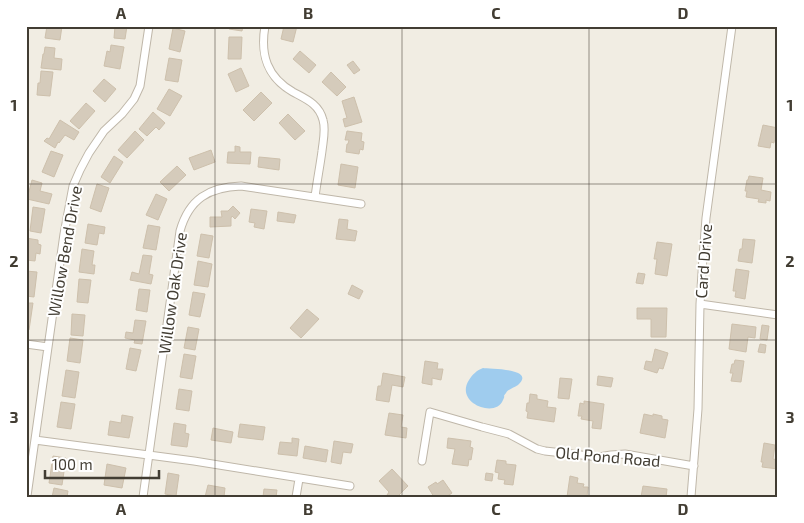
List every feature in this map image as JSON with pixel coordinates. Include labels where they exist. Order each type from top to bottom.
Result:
[{"type":"street","name":"Willow Bend Drive","points":[[27,496],[64,234],[73,186],[89,153],[104,131],[122,114],[140,86],[149,26]]},
{"type":"street","points":[[264,26],[264,50],[267,65],[274,78],[284,87],[308,99],[316,107],[323,121],[324,132],[315,197]]},
{"type":"street","name":"Card Drive","points":[[691,497],[698,409],[700,304],[706,218],[732,26]]},
{"type":"street","name":"Willow Oak Drive","points":[[143,497],[180,231],[188,210],[205,194],[230,186],[361,204]]},
{"type":"street","points":[[700,304],[778,314]]},
{"type":"street","points":[[26,344],[48,346]]},
{"type":"street","name":"Old Pond Road","points":[[422,461],[430,412],[509,434],[537,449],[545,451],[599,457],[625,454],[694,466]]},
{"type":"street","points":[[35,440],[149,455],[350,486]]},
{"type":"street","points":[[296,497],[299,479]]},
{"type":"water","points":[[483,368],[510,370],[521,375],[522,379],[518,385],[508,390],[499,406],[493,408],[478,406],[467,396],[466,388],[469,380]]},
{"type":"building","points":[[47,26],[62,26],[60,40],[45,38]]},
{"type":"building","points":[[115,26],[127,26],[125,39],[114,38]]},
{"type":"building","points":[[230,26],[243,26],[242,31],[229,29]]},
{"type":"building","points":[[284,26],[297,26],[293,42],[281,39]]},
{"type":"building","points":[[173,28],[185,31],[180,52],[169,49]]},
{"type":"building","points":[[229,37],[242,37],[241,59],[228,59]]},
{"type":"building","points":[[111,45],[124,47],[120,69],[104,66],[107,51],[110,52]]},
{"type":"building","points":[[45,47],[55,48],[54,58],[62,59],[61,70],[41,68]]},
{"type":"building","points":[[300,51],[316,65],[309,73],[293,59]]},
{"type":"building","points":[[169,58],[182,60],[178,82],[165,80]]},
{"type":"building","points":[[353,61],[360,70],[354,74],[347,65]]},
{"type":"building","points":[[241,68],[249,86],[236,92],[228,74]]},
{"type":"building","points":[[41,71],[53,72],[50,96],[37,95]]},
{"type":"building","points":[[331,72],[346,87],[337,96],[322,82]]},
{"type":"building","points":[[104,79],[116,89],[105,102],[93,91]]},
{"type":"building","points":[[169,89],[182,96],[170,116],[157,109]]},
{"type":"building","points":[[261,92],[272,103],[254,121],[243,110]]},
{"type":"building","points":[[354,97],[362,122],[345,127],[343,119],[347,118],[342,101]]},
{"type":"building","points":[[86,103],[95,111],[79,129],[70,121]]},
{"type":"building","points":[[153,112],[165,123],[159,130],[156,127],[147,136],[139,129]]},
{"type":"building","points":[[288,114],[305,131],[295,140],[279,123]]},
{"type":"building","points":[[60,120],[79,132],[74,140],[65,135],[55,148],[44,141],[47,138],[49,139]]},
{"type":"building","points":[[763,125],[778,128],[778,141],[771,142],[770,148],[758,146]]},
{"type":"building","points":[[135,131],[144,140],[127,158],[118,150]]},
{"type":"building","points":[[347,131],[362,133],[363,150],[360,149],[359,154],[346,152],[349,140],[345,140]]},
{"type":"building","points":[[235,146],[240,147],[240,152],[251,152],[250,164],[227,163],[228,152],[235,152]]},
{"type":"building","points":[[211,150],[215,162],[194,170],[189,158]]},
{"type":"building","points":[[51,151],[63,155],[54,177],[42,172]]},
{"type":"building","points":[[114,156],[123,162],[110,183],[101,177]]},
{"type":"building","points":[[259,157],[280,159],[279,170],[258,167]]},
{"type":"building","points":[[341,164],[358,167],[355,188],[338,185]]},
{"type":"building","points":[[177,166],[186,175],[169,191],[160,182]]},
{"type":"building","points":[[749,176],[763,178],[761,190],[771,192],[770,201],[766,200],[766,203],[758,202],[759,199],[746,197],[747,191],[745,191]]},
{"type":"building","points":[[32,180],[42,183],[40,191],[52,194],[49,204],[27,199]]},
{"type":"building","points":[[97,184],[109,188],[101,212],[90,208]]},
{"type":"building","points":[[156,194],[167,199],[158,220],[146,215]]},
{"type":"building","points":[[233,206],[240,213],[235,219],[232,216],[231,226],[210,227],[210,217],[222,217],[221,211],[228,211]]},
{"type":"building","points":[[33,207],[45,209],[41,233],[30,231]]},
{"type":"building","points":[[251,209],[267,211],[264,229],[254,227],[255,223],[249,222]]},
{"type":"building","points":[[278,212],[296,215],[294,223],[277,221]]},
{"type":"building","points":[[339,219],[348,220],[347,229],[357,231],[355,241],[336,239]]},
{"type":"building","points":[[88,224],[105,227],[104,234],[99,233],[97,245],[85,243]]},
{"type":"building","points":[[148,225],[160,227],[156,250],[143,248]]},
{"type":"building","points":[[201,234],[213,236],[209,258],[197,256]]},
{"type":"building","points":[[26,238],[38,240],[38,244],[41,245],[40,254],[36,253],[35,261],[26,260]]},
{"type":"building","points":[[743,239],[755,240],[752,263],[738,261]]},
{"type":"building","points":[[657,242],[672,244],[667,276],[655,274],[657,259],[654,259]]},
{"type":"building","points":[[82,249],[94,251],[92,265],[95,265],[94,274],[79,272]]},
{"type":"building","points":[[143,255],[152,256],[149,274],[153,275],[151,284],[130,280],[132,272],[139,274]]},
{"type":"building","points":[[198,261],[212,264],[208,287],[194,285]]},
{"type":"building","points":[[736,269],[749,271],[745,299],[735,297],[736,291],[733,291]]},
{"type":"building","points":[[26,271],[37,272],[34,297],[26,296]]},
{"type":"building","points":[[638,273],[645,274],[643,284],[636,283]]},
{"type":"building","points":[[79,279],[91,280],[88,303],[77,302]]},
{"type":"building","points":[[352,285],[363,291],[359,299],[348,294]]},
{"type":"building","points":[[139,289],[150,290],[147,312],[136,310]]},
{"type":"building","points":[[193,292],[205,294],[200,317],[189,315]]},
{"type":"building","points":[[26,303],[33,303],[29,330],[26,330]]},
{"type":"building","points":[[637,308],[667,308],[666,337],[651,337],[651,319],[637,319]]},
{"type":"building","points":[[307,309],[319,319],[301,338],[290,328]]},
{"type":"building","points":[[72,314],[85,315],[83,336],[71,335]]},
{"type":"building","points":[[135,320],[146,321],[142,344],[134,343],[135,340],[125,338],[126,332],[133,333]]},
{"type":"building","points":[[732,324],[756,327],[755,338],[748,337],[746,352],[729,349]]},
{"type":"building","points":[[762,325],[769,326],[767,340],[760,339]]},
{"type":"building","points":[[188,327],[199,329],[195,350],[184,348]]},
{"type":"building","points":[[70,338],[83,340],[80,363],[67,361]]},
{"type":"building","points":[[760,344],[766,345],[765,353],[758,352]]},
{"type":"building","points":[[130,348],[141,350],[136,371],[126,369]]},
{"type":"building","points":[[655,349],[668,353],[663,369],[659,368],[657,373],[644,369],[646,361],[652,362]]},
{"type":"building","points":[[184,354],[196,356],[192,379],[180,377]]},
{"type":"building","points":[[735,360],[744,361],[741,382],[731,381],[733,373],[730,373]]},
{"type":"building","points":[[425,361],[438,363],[437,369],[443,369],[441,380],[432,378],[432,385],[422,383]]},
{"type":"building","points":[[66,370],[79,372],[75,398],[62,396]]},
{"type":"building","points":[[383,373],[405,377],[403,387],[392,385],[389,402],[376,400],[378,386],[381,386]]},
{"type":"building","points":[[598,376],[613,378],[611,387],[597,385]]},
{"type":"building","points":[[560,378],[572,379],[569,399],[558,398]]},
{"type":"building","points":[[179,389],[192,391],[189,411],[176,409]]},
{"type":"building","points":[[530,394],[537,395],[537,399],[548,401],[547,407],[556,408],[554,422],[527,418],[527,403],[529,403]]},
{"type":"building","points":[[584,401],[604,404],[601,429],[592,428],[593,421],[581,419],[582,416],[578,416],[580,403],[584,404]]},
{"type":"building","points":[[61,402],[75,404],[71,429],[57,427]]},
{"type":"building","points":[[389,413],[403,415],[401,427],[407,428],[406,438],[385,435]]},
{"type":"building","points":[[644,414],[662,416],[662,419],[668,420],[665,438],[640,433]]},
{"type":"building","points":[[122,415],[133,417],[129,438],[108,435],[110,421],[121,423]]},
{"type":"building","points":[[174,423],[186,425],[185,433],[189,434],[187,447],[171,445]]},
{"type":"building","points":[[240,424],[265,427],[263,440],[238,437]]},
{"type":"building","points":[[213,428],[233,432],[231,443],[211,440]]},
{"type":"building","points":[[292,438],[299,439],[297,456],[278,454],[280,442],[292,443]]},
{"type":"building","points":[[448,438],[471,441],[470,447],[473,448],[468,466],[452,464],[455,449],[447,448]]},
{"type":"building","points":[[334,441],[353,444],[351,453],[343,452],[341,464],[331,462]]},
{"type":"building","points":[[764,443],[775,445],[773,459],[778,460],[778,469],[762,467]]},
{"type":"building","points":[[305,446],[328,450],[326,462],[303,458]]},
{"type":"building","points":[[53,456],[66,458],[62,485],[49,483]]},
{"type":"building","points":[[497,460],[506,461],[506,464],[516,465],[513,485],[504,484],[505,480],[498,479],[499,473],[495,472]]},
{"type":"building","points":[[107,464],[126,468],[122,488],[104,485]]},
{"type":"building","points":[[392,469],[408,486],[397,497],[388,497],[389,492],[379,481]]},
{"type":"building","points":[[168,473],[179,475],[176,496],[165,494]]},
{"type":"building","points":[[486,473],[493,474],[492,481],[485,480]]},
{"type":"building","points":[[570,476],[578,478],[577,483],[584,484],[583,487],[588,487],[587,497],[567,497]]},
{"type":"building","points":[[443,480],[452,493],[446,497],[434,497],[428,487]]},
{"type":"building","points":[[208,485],[225,488],[224,497],[205,497]]},
{"type":"building","points":[[643,486],[667,489],[666,497],[641,497]]},
{"type":"building","points":[[54,488],[68,491],[67,497],[52,497]]},
{"type":"building","points":[[264,489],[277,490],[276,497],[263,497]]}]
